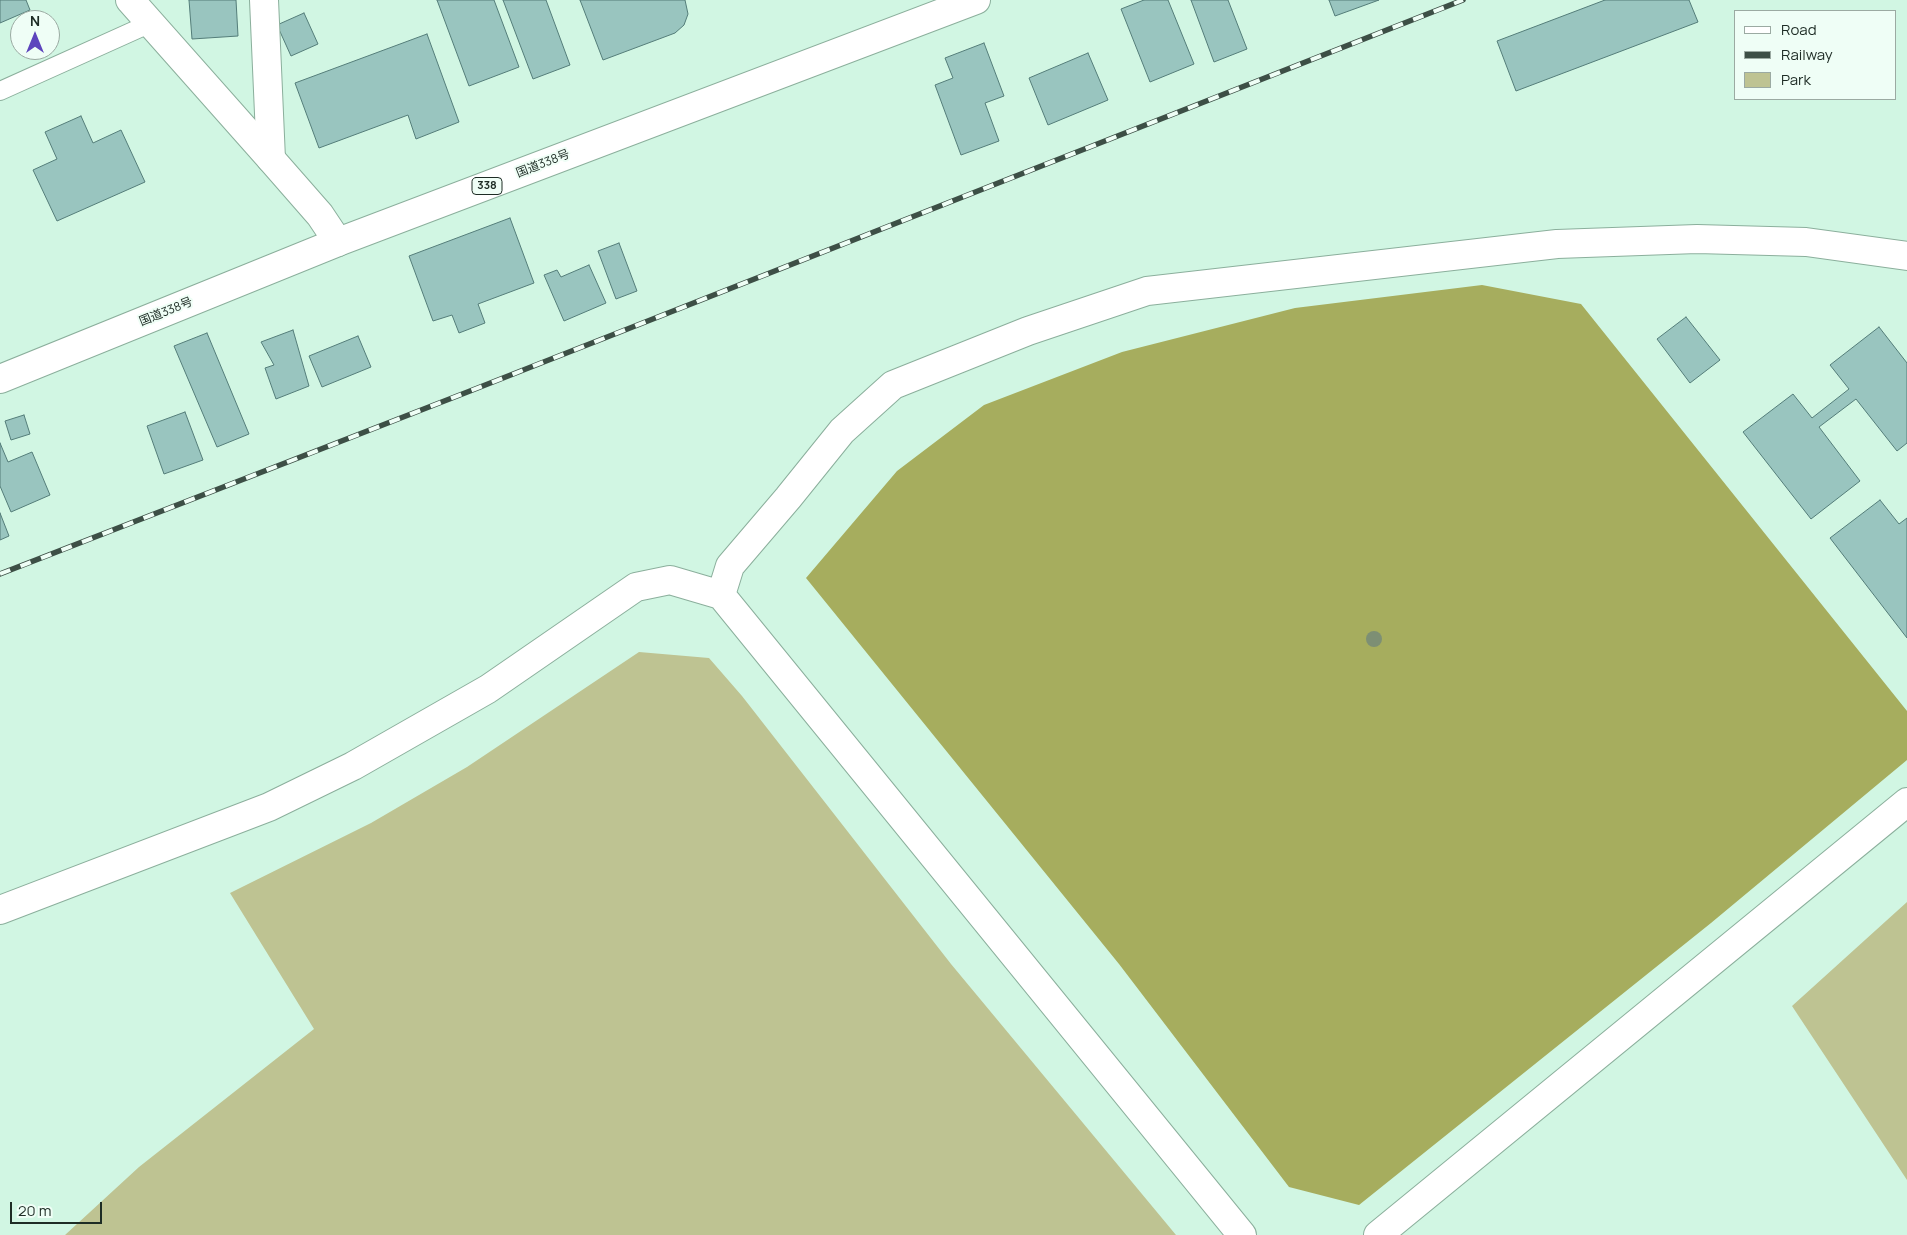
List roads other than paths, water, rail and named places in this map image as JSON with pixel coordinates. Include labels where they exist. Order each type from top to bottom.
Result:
[{"type":"main road","points":[[130,0],[320,215],[338,242]]},
{"type":"main road","points":[[264,0],[271,159]]},
{"type":"main road","name":"国道338号","points":[[0,379],[338,242],[976,0]]},
{"type":"main road","points":[[721,595],[730,566],[842,431],[893,385],[1028,331],[1147,291],[1557,244],[1697,239],[1806,242],[1907,256]]},
{"type":"main road","points":[[0,910],[269,807],[353,766],[488,689],[636,586],[670,580],[721,595],[1242,1235]]},
{"type":"main road","points":[[1378,1235],[1907,802]]},
{"type":"lane","points":[[0,90],[151,23]]},
{"type":"railway","points":[[0,574],[1463,0]]}]
